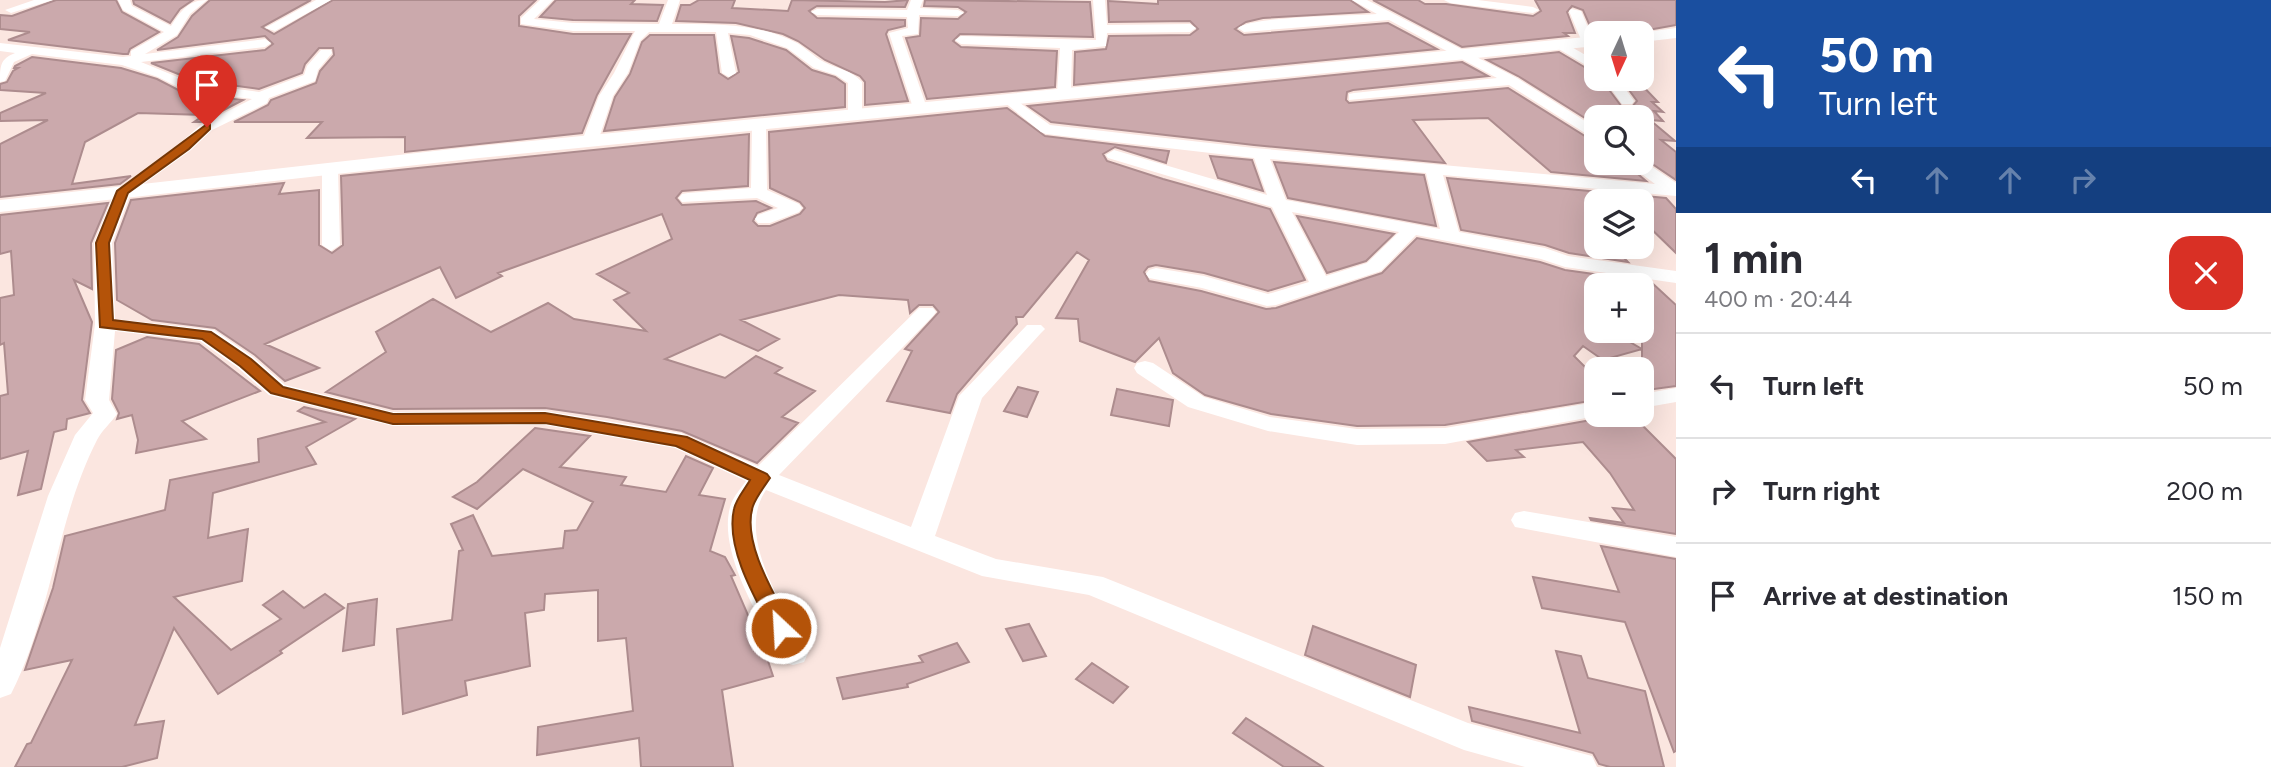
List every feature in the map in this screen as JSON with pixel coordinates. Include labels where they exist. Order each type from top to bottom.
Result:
[{"type":"street","points":[[11,10],[47,0]]},
{"type":"street","points":[[124,0],[127,8],[173,32]]},
{"type":"street","points":[[124,61],[173,32],[186,12],[201,0]]},
{"type":"street","points":[[271,28],[325,0]]},
{"type":"street","points":[[547,0],[525,22],[573,27],[721,28],[752,32],[790,45],[818,65],[841,72],[855,82],[855,115]]},
{"type":"street","points":[[590,141],[606,96],[621,73],[634,41],[641,31],[661,26],[674,0]]},
{"type":"street","points":[[1063,93],[1066,47],[1102,43],[1099,0]]},
{"type":"street","points":[[1358,0],[1512,81],[1584,126]]},
{"type":"street","points":[[1450,0],[1466,7],[1533,10]]},
{"type":"street","points":[[817,12],[914,8],[958,13]]},
{"type":"street","points":[[914,8],[914,31],[895,33],[920,108]]},
{"type":"street","points":[[1575,10],[1584,27]]},
{"type":"street","points":[[1244,28],[1392,17]]},
{"type":"street","points":[[721,28],[729,73]]},
{"type":"street","points":[[1100,29],[1190,29]]},
{"type":"street","points":[[1654,36],[1676,33]]},
{"type":"street","points":[[961,40],[1085,45]]},
{"type":"street","points":[[0,47],[124,61],[265,43]]},
{"type":"street","points":[[0,206],[590,141],[1584,43]]},
{"type":"street","points":[[1561,45],[1584,59]]},
{"type":"street","points":[[0,78],[9,60],[29,51]]},
{"type":"street","points":[[124,61],[189,87],[261,96],[293,82],[310,78],[312,69],[326,53]]},
{"type":"street","points":[[1354,97],[1512,81]]},
{"type":"street","points":[[1619,91],[1627,102]]},
{"type":"street","points":[[0,685],[19,639],[61,496],[87,435],[105,414],[97,400],[105,324],[103,243],[123,191],[185,147],[207,127],[262,100],[261,96]]},
{"type":"street","points":[[1009,99],[1046,129],[1260,153],[1675,190]]},
{"type":"street","points":[[759,125],[759,193]]},
{"type":"street","points":[[1260,153],[1279,204],[1321,286]]},
{"type":"street","points":[[1114,155],[1279,204],[1545,254],[1565,261],[1676,277]]},
{"type":"street","points":[[1433,169],[1451,238]]},
{"type":"street","points":[[330,170],[331,245]]},
{"type":"street","points":[[1653,175],[1675,190]]},
{"type":"street","points":[[688,198],[759,193],[793,208],[764,219]]},
{"type":"street","points":[[1156,274],[1204,282],[1266,300],[1321,286],[1374,267],[1412,229]]},
{"type":"street","points":[[793,653],[746,554],[742,529],[743,507],[761,478],[926,312]]},
{"type":"street","points":[[105,324],[206,335],[245,362],[277,390],[393,419],[545,418],[681,441],[761,478],[992,569],[1093,585],[1464,736],[1580,767]]},
{"type":"street","points":[[920,540],[971,396],[1034,329]]},
{"type":"street","points":[[1145,368],[1196,402],[1268,424],[1357,437],[1445,436],[1584,411]]},
{"type":"street","points":[[1654,399],[1676,395]]},
{"type":"street","points":[[1524,520],[1676,547]]},
{"type":"building","points":[[56,0],[116,0],[122,12],[159,32],[130,49],[128,54],[123,54],[8,40],[30,32],[0,29],[0,15],[12,16]]},
{"type":"building","points":[[133,0],[193,0],[180,9],[170,23],[134,4]]},
{"type":"building","points":[[210,0],[311,0],[262,27],[274,34],[333,0],[536,0],[519,16],[519,26],[573,34],[631,34],[597,95],[582,133],[405,152],[405,137],[307,138],[322,122],[234,122],[268,105],[271,100],[316,83],[320,71],[334,55],[333,48],[319,48],[305,64],[302,73],[259,89],[193,80],[151,63],[265,50],[273,44],[265,36],[157,50],[178,37],[192,16]]},
{"type":"building","points":[[556,0],[635,0],[631,4],[663,5],[657,21],[540,17]]},
{"type":"building","points":[[699,0],[735,0],[732,8],[788,11],[792,0],[908,0],[905,7],[817,6],[809,11],[817,18],[905,20],[905,26],[888,30],[886,34],[908,101],[865,105],[865,82],[860,76],[825,60],[783,34],[736,23],[676,21],[681,5],[690,5]]},
{"type":"building","points":[[925,0],[1090,2],[1093,37],[960,34],[953,41],[961,47],[1057,51],[1055,87],[927,99],[906,38],[920,36],[921,18],[958,19],[966,12],[958,7],[924,6]]},
{"type":"building","points":[[1158,0],[1350,0],[1368,12],[1263,18],[1246,22],[1235,29],[1244,35],[1388,23],[1437,49],[1074,85],[1075,52],[1106,49],[1109,36],[1190,35],[1198,29],[1190,21],[1109,22],[1108,1],[1158,4]]},
{"type":"building","points":[[1373,0],[1418,0],[1425,4],[1446,4],[1533,16],[1541,11],[1535,0],[1676,0],[1676,25],[1654,29],[1654,21],[1588,21],[1583,10],[1572,6],[1567,12],[1575,33],[1564,33],[1568,36],[1462,47]]},
{"type":"building","points":[[650,35],[714,35],[719,73],[728,79],[739,72],[731,36],[749,38],[786,50],[812,70],[835,77],[845,84],[845,107],[604,131],[615,97],[630,74],[642,42]]},
{"type":"building","points":[[1559,52],[1584,67],[1584,91],[1610,91],[1620,105],[1584,105],[1584,117],[1487,60]]},
{"type":"building","points":[[32,57],[121,68],[157,79],[184,93],[243,100],[201,122],[194,122],[204,115],[138,113],[85,142],[72,184],[131,176],[120,184],[0,197],[0,144],[48,120],[0,121],[0,113],[46,93],[0,90],[0,84],[7,82],[18,68],[14,68],[15,66]]},
{"type":"building","points":[[1462,62],[1488,76],[1353,90],[1347,92],[1346,100],[1349,103],[1508,88],[1584,136],[1584,175],[1639,175],[1646,181],[1551,172],[1488,118],[1413,120],[1445,163],[1051,122],[1028,106]]},
{"type":"building","points":[[1630,91],[1647,91],[1658,102],[1652,102],[1663,112],[1654,111],[1654,105],[1634,105],[1637,101]]},
{"type":"building","points":[[1007,108],[1045,136],[1169,151],[1166,163],[1115,147],[1103,154],[1107,161],[1270,209],[1305,280],[1268,291],[1204,273],[1156,265],[1148,267],[1144,272],[1149,281],[1201,291],[1266,309],[1276,308],[1382,273],[1417,238],[1586,273],[1584,273],[1584,343],[1632,343],[1642,349],[1614,357],[1599,357],[1583,346],[1574,356],[1584,366],[1584,402],[1445,425],[1357,426],[1271,414],[1205,395],[1173,373],[1159,338],[1135,362],[1080,341],[1078,319],[1056,318],[1089,260],[1077,252],[1023,317],[1016,317],[1017,324],[957,394],[950,413],[887,401],[912,351],[905,349],[939,312],[933,305],[919,305],[910,313],[908,300],[839,295],[741,320],[779,339],[758,351],[720,334],[665,359],[725,378],[756,356],[782,368],[775,373],[815,391],[782,417],[798,423],[757,463],[682,431],[607,417],[545,408],[393,409],[326,392],[386,352],[376,332],[433,299],[491,332],[548,303],[574,319],[646,331],[614,300],[629,293],[597,274],[672,239],[662,214],[498,273],[502,276],[456,298],[440,267],[265,344],[319,368],[285,381],[255,355],[215,328],[152,320],[117,300],[115,243],[131,200],[284,183],[279,194],[319,190],[319,245],[332,253],[343,245],[341,176],[749,134],[748,186],[682,191],[676,198],[682,205],[756,201],[771,208],[757,213],[753,221],[758,226],[770,226],[800,214],[805,208],[800,202],[770,188],[769,132]]},
{"type":"building","points":[[1654,111],[1663,121],[1654,120]]},
{"type":"building","points":[[1654,123],[1675,141],[1661,140],[1676,152],[1676,180],[1654,165]]},
{"type":"building","points":[[1210,156],[1252,160],[1263,191],[1218,178]]},
{"type":"building","points":[[1274,162],[1424,175],[1436,226],[1288,198]]},
{"type":"building","points":[[1447,178],[1584,191],[1584,255],[1545,245],[1461,230]]},
{"type":"building","points":[[1654,197],[1666,198],[1676,209],[1676,253],[1654,232]]},
{"type":"building","points":[[108,203],[91,243],[92,289],[74,280],[92,322],[82,400],[90,413],[67,419],[66,429],[54,432],[41,489],[18,495],[28,451],[0,459],[0,396],[8,394],[4,343],[0,345],[0,298],[14,295],[11,251],[0,254],[0,215]]},
{"type":"building","points":[[1297,216],[1394,234],[1366,261],[1327,273]]},
{"type":"building","points":[[1654,285],[1676,305],[1676,386],[1654,389],[1654,357],[1642,357],[1642,343],[1654,343]]},
{"type":"building","points":[[147,337],[199,344],[260,391],[182,421],[206,439],[136,453],[138,440],[132,415],[117,419],[119,413],[112,399],[116,350]]},
{"type":"building","points":[[1018,387],[1038,392],[1027,417],[1004,411]]},
{"type":"building","points":[[1117,389],[1173,400],[1169,426],[1111,415]]},
{"type":"building","points":[[304,407],[355,419],[306,447],[316,464],[213,493],[208,538],[248,529],[242,581],[174,597],[231,650],[281,619],[263,605],[283,591],[304,608],[325,594],[344,608],[280,651],[282,653],[218,694],[174,628],[135,725],[164,721],[157,758],[122,767],[15,767],[27,744],[31,743],[72,660],[25,670],[53,588],[65,536],[165,510],[170,480],[259,462],[258,439],[325,422],[298,411]]},
{"type":"building","points":[[1584,421],[1584,427],[1644,427],[1676,459],[1676,534],[1591,520],[1590,518],[1624,523],[1613,508],[1634,510],[1610,473],[1583,442],[1516,450],[1524,457],[1487,461],[1468,442]]},
{"type":"building","points":[[535,428],[590,436],[560,467],[626,477],[621,485],[666,492],[686,456],[713,468],[699,495],[725,499],[710,551],[725,557],[735,575],[731,576],[762,643],[773,676],[722,690],[733,767],[641,767],[639,738],[537,755],[538,727],[633,711],[626,638],[598,641],[598,590],[545,594],[544,610],[525,613],[530,666],[465,681],[467,695],[403,714],[397,629],[452,620],[459,551],[463,550],[451,524],[473,515],[492,556],[563,548],[565,531],[577,530],[593,502],[523,469],[477,509],[453,497],[477,482]]},
{"type":"building","points":[[1601,546],[1676,559],[1674,752],[1625,622],[1542,608],[1533,577],[1619,592]]},
{"type":"building","points":[[377,599],[374,645],[343,651],[348,604]]},
{"type":"building","points":[[1029,624],[1046,656],[1023,661],[1006,629]]},
{"type":"building","points":[[1313,626],[1416,665],[1410,697],[1305,655]]},
{"type":"building","points":[[957,643],[969,662],[907,684],[908,687],[843,699],[837,678],[923,662],[919,656]]},
{"type":"building","points":[[1556,651],[1581,656],[1588,678],[1645,691],[1664,767],[1610,767],[1599,764],[1593,753],[1472,721],[1469,707],[1580,733]]},
{"type":"building","points":[[1092,663],[1128,687],[1113,703],[1076,679]]},
{"type":"building","points":[[1246,718],[1323,767],[1284,767],[1233,733]]},
{"type":"route","points":[[207,127],[185,147],[123,191],[103,243],[105,324],[206,335],[245,362],[277,390],[393,419],[545,418],[681,441],[761,478],[743,507],[742,529],[746,554],[781,628]]}]
